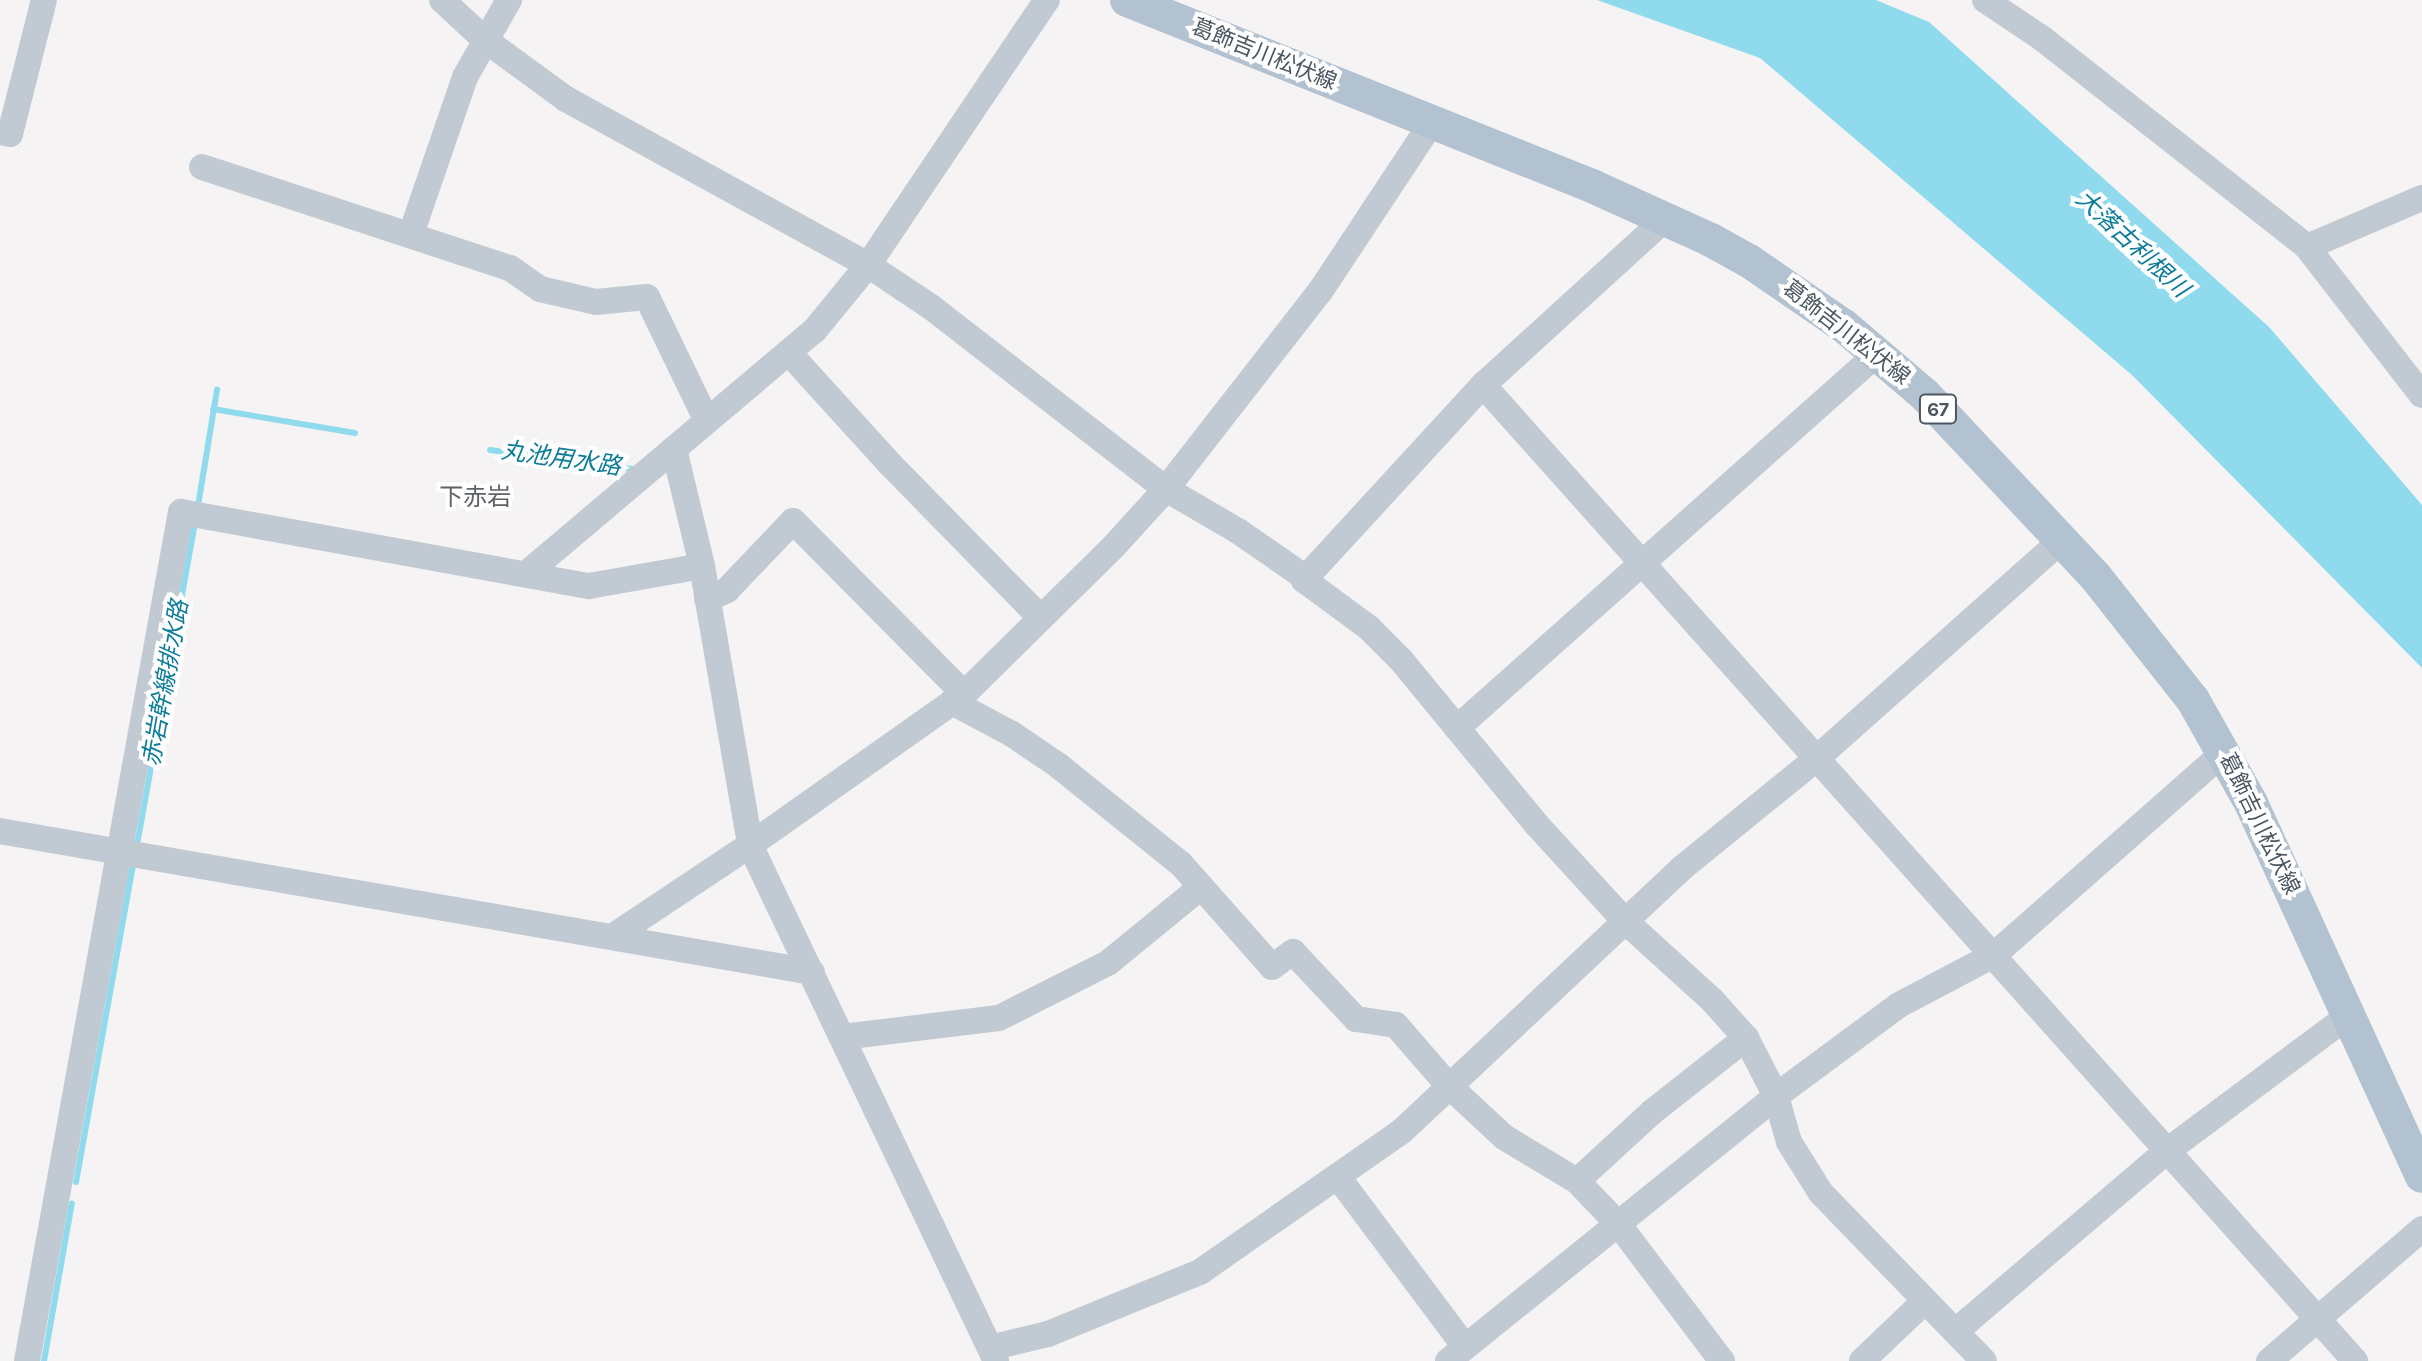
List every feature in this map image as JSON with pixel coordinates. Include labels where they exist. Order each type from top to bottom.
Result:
[{"type":"main road","name":"葛飾吉川松伏線","points":[[1127,0],[1665,219],[1749,261],[1878,353],[1925,395],[2062,540],[2164,661],[2224,752],[2251,803],[2422,1176]]},
{"type":"street","points":[[0,132],[10,134],[44,0]]},
{"type":"street","points":[[442,0],[484,39],[578,107],[868,265],[931,307],[1166,489],[1238,531],[1306,578],[1369,628],[1401,660],[1537,825],[1625,921],[1712,1000],[1746,1038],[1776,1096],[1789,1142],[1821,1193],[1984,1361]]},
{"type":"street","points":[[411,234],[465,77],[509,0]]},
{"type":"street","points":[[526,574],[814,331],[868,265],[1047,0]]},
{"type":"street","points":[[1985,0],[2043,39],[2307,247],[2422,395]]},
{"type":"street","points":[[612,937],[750,845],[958,698],[1115,545],[1166,489],[1321,290],[1432,122]]},
{"type":"street","points":[[202,167],[510,268],[540,289],[596,302],[647,297],[706,419]]},
{"type":"street","points":[[2307,247],[2422,198]]},
{"type":"street","points":[[1306,578],[1483,385],[1665,219]]},
{"type":"street","points":[[789,353],[890,464],[1040,617]]},
{"type":"street","points":[[1457,728],[1878,353]]},
{"type":"street","points":[[1483,385],[2355,1361]]},
{"type":"street","points":[[674,449],[702,566],[750,845],[993,1355],[1200,1272],[1402,1131],[1682,868],[1816,759],[2062,540]]},
{"type":"street","points":[[27,1361],[181,512],[589,586],[702,566]]},
{"type":"street","points":[[707,599],[727,590],[793,521],[958,698],[1059,766],[1181,864],[1272,967],[1293,952],[1356,1019],[1396,1025],[1448,1085],[1504,1137],[1577,1181],[1619,1225],[1722,1361]]},
{"type":"street","points":[[1338,1177],[1457,1354],[1776,1096],[1899,1005],[1994,955],[2224,752]]},
{"type":"street","points":[[0,831],[812,972]]},
{"type":"street","points":[[842,1037],[999,1018],[1108,963],[1201,887]]},
{"type":"street","points":[[1956,1331],[2167,1151],[2347,1017]]},
{"type":"street","points":[[1577,1181],[1652,1112],[1746,1038]]},
{"type":"street","points":[[2269,1361],[2422,1229]]},
{"type":"street","points":[[1862,1361],[1925,1301]]},
{"type":"water","name":"大落古利根川","points":[[1597,0],[1876,0],[1929,22],[2269,327],[2422,505],[2422,668],[2132,375],[1760,58]]},
{"type":"waterway","name":"赤岩幹線排水路","points":[[198,506],[217,390]]},
{"type":"waterway","name":"丸池用水路","points":[[213,409],[355,433]]},
{"type":"waterway","name":"丸池用水路","points":[[490,450],[633,469]]},
{"type":"waterway","name":"赤岩幹線排水路","points":[[137,845],[195,522]]},
{"type":"waterway","name":"赤岩幹線排水路","points":[[76,1182],[133,866]]},
{"type":"waterway","name":"赤岩幹線排水路","points":[[44,1361],[72,1203]]},
{"type":"district","name":"下赤岩","points":[[475,498]]}]
